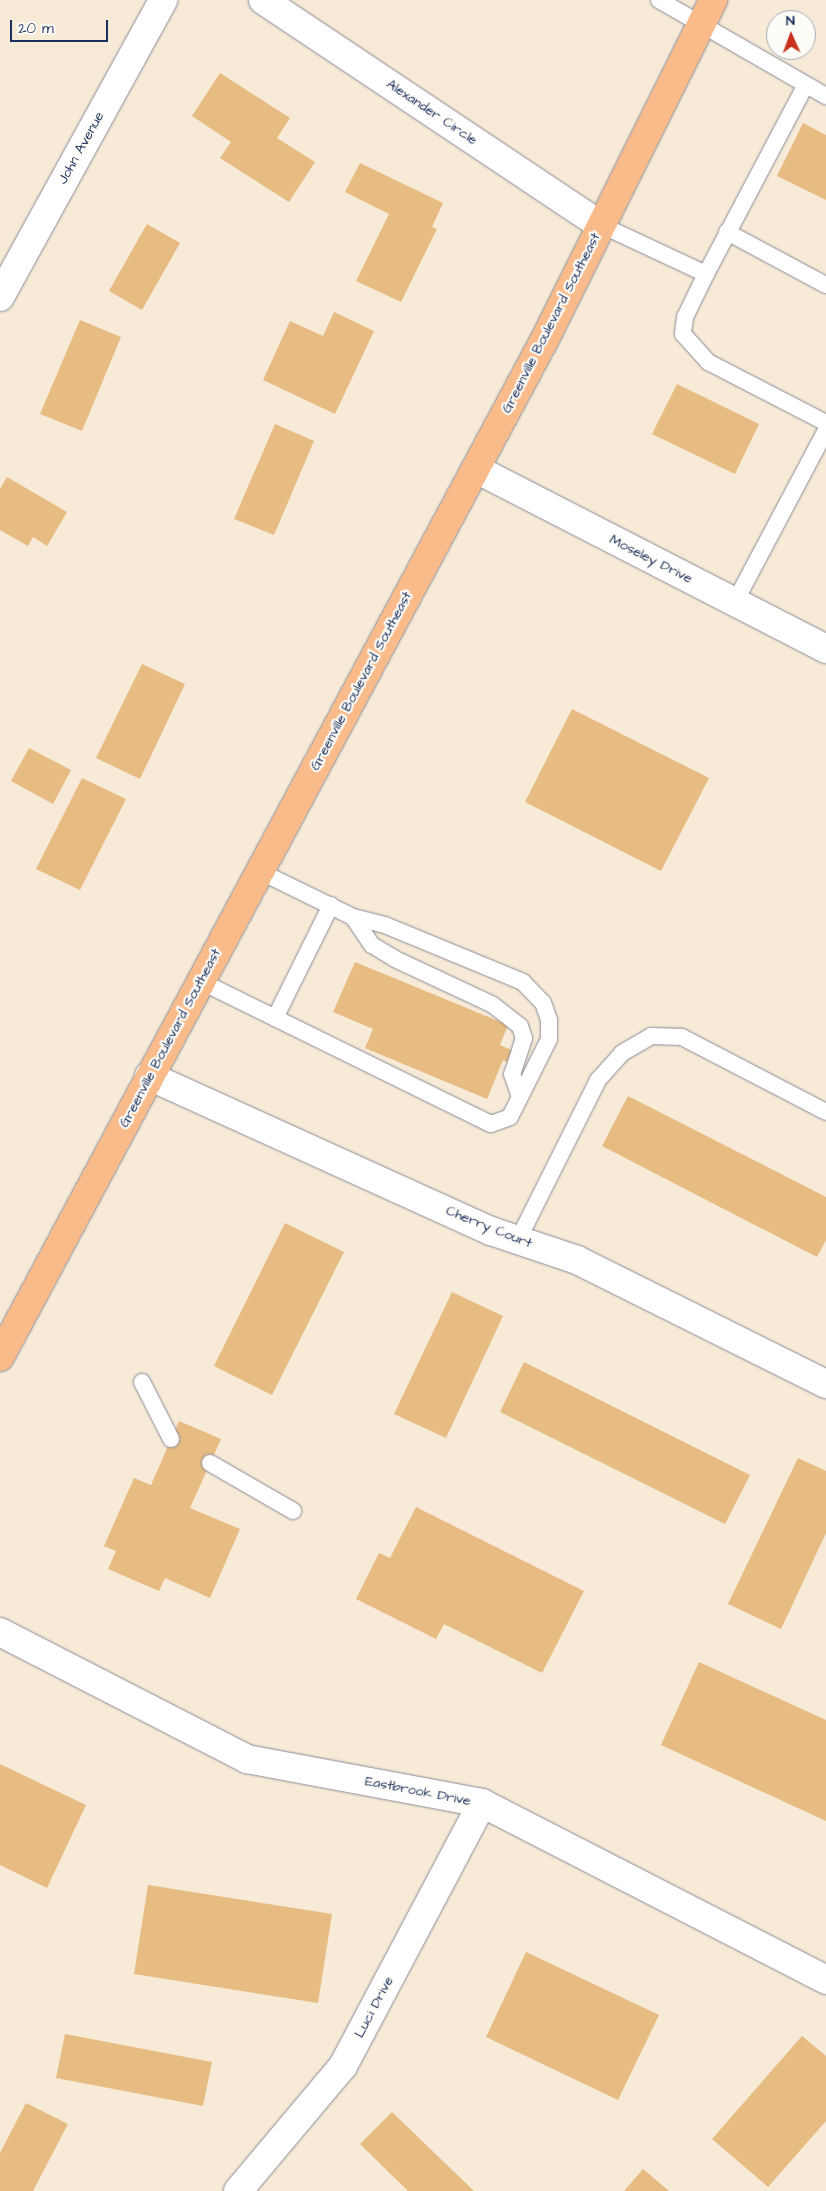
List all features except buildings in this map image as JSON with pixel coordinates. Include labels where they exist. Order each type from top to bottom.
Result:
[{"type":"highway","name":"Greenville Boulevard Southeast","points":[[0,1357],[546,337],[713,0]]},
{"type":"street","name":"John Avenue","points":[[0,297],[163,0]]},
{"type":"street","name":"Alexander Circle","points":[[263,0],[601,225]]},
{"type":"street","name":"Moseley Drive","points":[[476,468],[826,649]]},
{"type":"street","name":"Cherry Court","points":[[149,1076],[518,1240],[577,1260],[826,1384]]},
{"type":"street","name":"Eastbrook Drive","points":[[0,1632],[247,1759],[482,1803],[826,1980]]},
{"type":"street","name":"Luci Drive","points":[[238,2191],[343,2066],[482,1803]]},
{"type":"lane","points":[[659,0],[805,86],[826,96]]},
{"type":"lane","points":[[805,86],[685,316],[683,334],[708,362],[826,423]]},
{"type":"lane","points":[[601,225],[706,274]]},
{"type":"lane","points":[[728,232],[826,285]]},
{"type":"lane","points":[[735,602],[826,430]]},
{"type":"lane","points":[[200,981],[491,1124],[510,1117],[549,1039],[550,1020],[543,1003],[523,982],[385,925],[353,917],[261,872]]},
{"type":"lane","points":[[275,1018],[331,905]]},
{"type":"lane","points":[[353,917],[372,945],[493,1004],[520,1026],[524,1038],[512,1074],[520,1097]]},
{"type":"lane","points":[[518,1240],[598,1080],[622,1053],[651,1036],[682,1037],[826,1112]]},
{"type":"lane","points":[[142,1382],[171,1439]]},
{"type":"lane","points":[[210,1463],[293,1511]]}]
